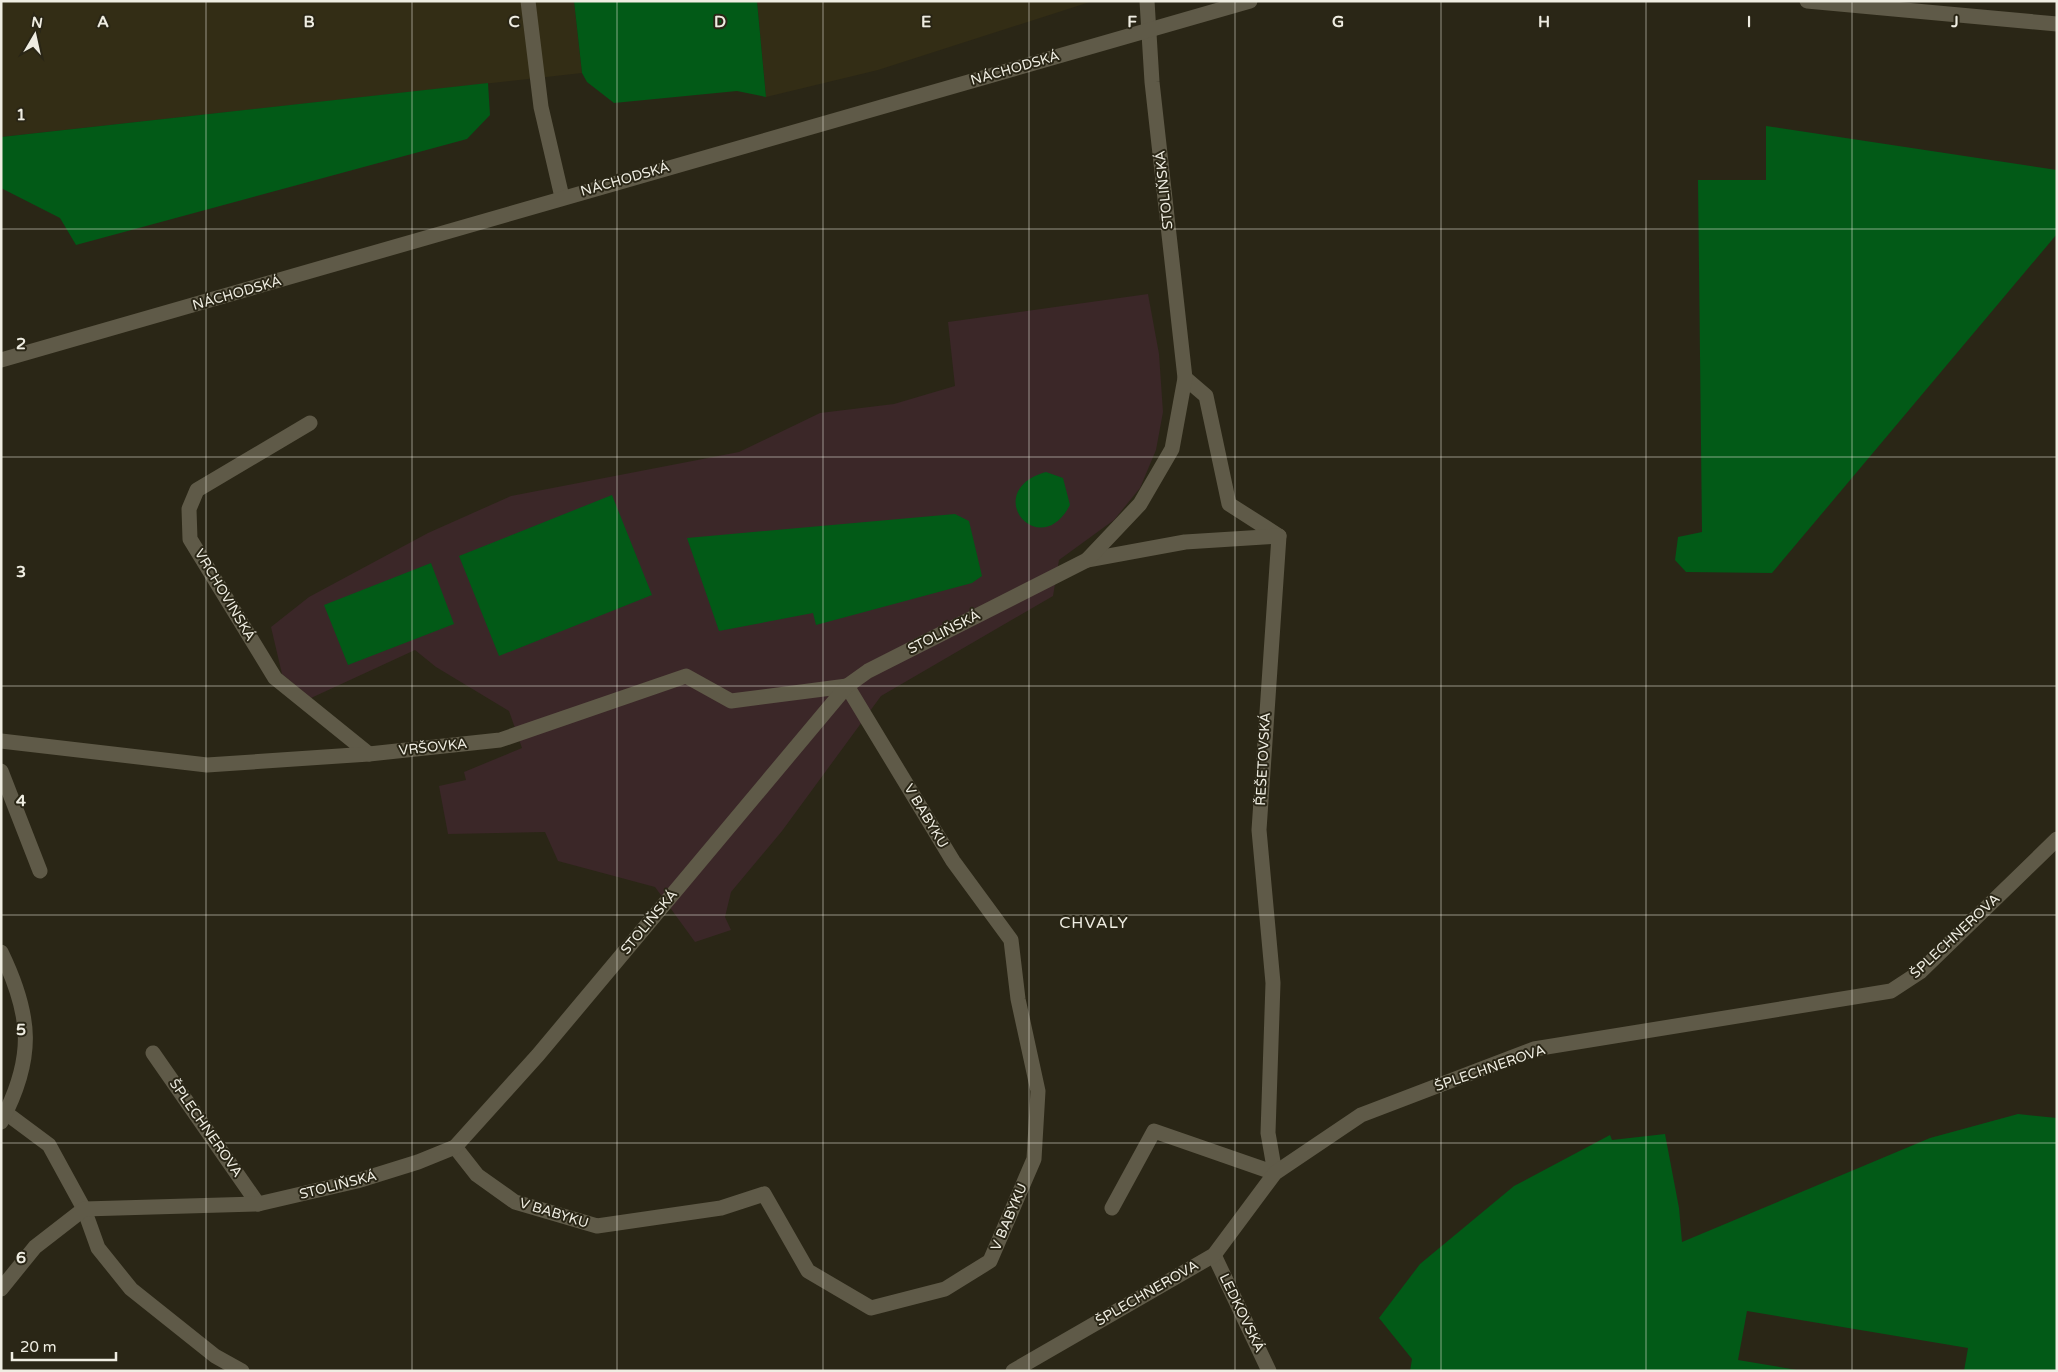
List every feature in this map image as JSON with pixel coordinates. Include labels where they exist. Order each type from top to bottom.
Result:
[{"type":"street","points":[[528,1],[540,98],[562,197]]},
{"type":"street","name":"STOLIŇSKÁ","points":[[84,1209],[258,1204],[358,1181],[418,1162],[455,1147],[538,1055],[847,686],[868,671],[1087,560],[1140,504],[1172,448],[1185,378],[1152,82],[1147,1]]},
{"type":"street","name":"NÁCHODSKÁ","points":[[1,360],[562,197],[1250,1]]},
{"type":"street","points":[[1807,1],[2057,24]]},
{"type":"street","points":[[1185,378],[1206,396],[1229,504],[1279,536]]},
{"type":"street","name":"VRCHOVINSKÁ","points":[[310,423],[197,490],[189,509],[190,539],[276,678],[369,754]]},
{"type":"street","points":[[1087,560],[1185,542],[1279,536]]},
{"type":"street","name":"ŘEŠETOVSKÁ","points":[[1275,1174],[1268,1134],[1273,983],[1259,830],[1279,536]]},
{"type":"street","name":"VRŠOVKA","points":[[1,741],[207,765],[369,754],[500,740],[686,676],[731,701],[847,686]]},
{"type":"street","name":"V BABYKU","points":[[455,1147],[477,1174],[515,1202],[597,1226],[721,1208],[764,1194],[808,1271],[871,1308],[945,1289],[990,1261],[1034,1159],[1038,1091],[1018,999],[1011,940],[953,861],[847,686]]},
{"type":"street","points":[[1,771],[40,872]]},
{"type":"street","name":"ŠPLECHNEROVA","points":[[1013,1371],[1214,1255],[1275,1174],[1361,1114],[1534,1049],[1891,991],[1920,972],[2057,839]]},
{"type":"street","points":[[1,952],[20,995],[26,1019],[23,1066],[3,1117],[49,1145],[84,1209],[98,1248],[131,1289],[215,1356],[242,1371]]},
{"type":"street","name":"ŠPLECHNEROVA","points":[[153,1053],[258,1204]]},
{"type":"street","points":[[1112,1208],[1154,1131],[1275,1174]]},
{"type":"street","points":[[1,1288],[36,1247],[84,1209]]},
{"type":"street","name":"LEDKOVSKÁ","points":[[1214,1255],[1269,1371]]},
{"type":"shaded area","points":[[1,1],[574,1],[582,73],[1,137]]},
{"type":"shaded area","points":[[757,1],[1093,1],[878,70],[766,97]]},
{"type":"shaded area","points":[[1148,294],[1159,354],[1163,412],[1156,450],[1140,488],[1114,520],[1059,560],[1053,596],[881,696],[782,831],[731,892],[725,917],[731,930],[695,942],[655,887],[558,861],[545,832],[448,834],[439,786],[466,780],[464,772],[522,748],[509,711],[436,667],[415,650],[311,698],[282,674],[271,627],[309,597],[428,533],[511,496],[739,452],[820,413],[894,404],[955,386],[948,322]]},
{"type":"green space","points":[[574,1],[757,1],[766,97],[737,91],[614,103],[587,82],[582,73]]},
{"type":"green space","points":[[488,83],[490,115],[467,139],[76,245],[60,218],[1,188],[1,137]]},
{"type":"green space","points":[[1766,126],[2057,170],[2057,234],[1772,573],[1686,572],[1675,560],[1678,537],[1702,532],[1698,180],[1766,180]]},
{"type":"green space","points":[[1046,472],[1063,478],[1070,505],[1057,521],[1044,527],[1031,525],[1021,518],[1016,506],[1017,493],[1027,481]]},
{"type":"green space","points":[[612,495],[652,595],[499,656],[459,556]]},
{"type":"green space","points":[[955,514],[969,521],[982,576],[972,583],[816,625],[813,613],[719,631],[687,538]]},
{"type":"green space","points":[[431,563],[454,624],[348,665],[324,605]]},
{"type":"green space","points":[[2018,1114],[2057,1118],[2057,1371],[1964,1371],[1968,1348],[1747,1311],[1738,1360],[1803,1371],[1410,1371],[1412,1359],[1379,1318],[1420,1264],[1514,1186],[1610,1135],[1612,1140],[1665,1134],[1679,1208],[1682,1242],[1930,1138]]},
{"type":"district","name":"CHVALY","points":[[1094,923]]}]
